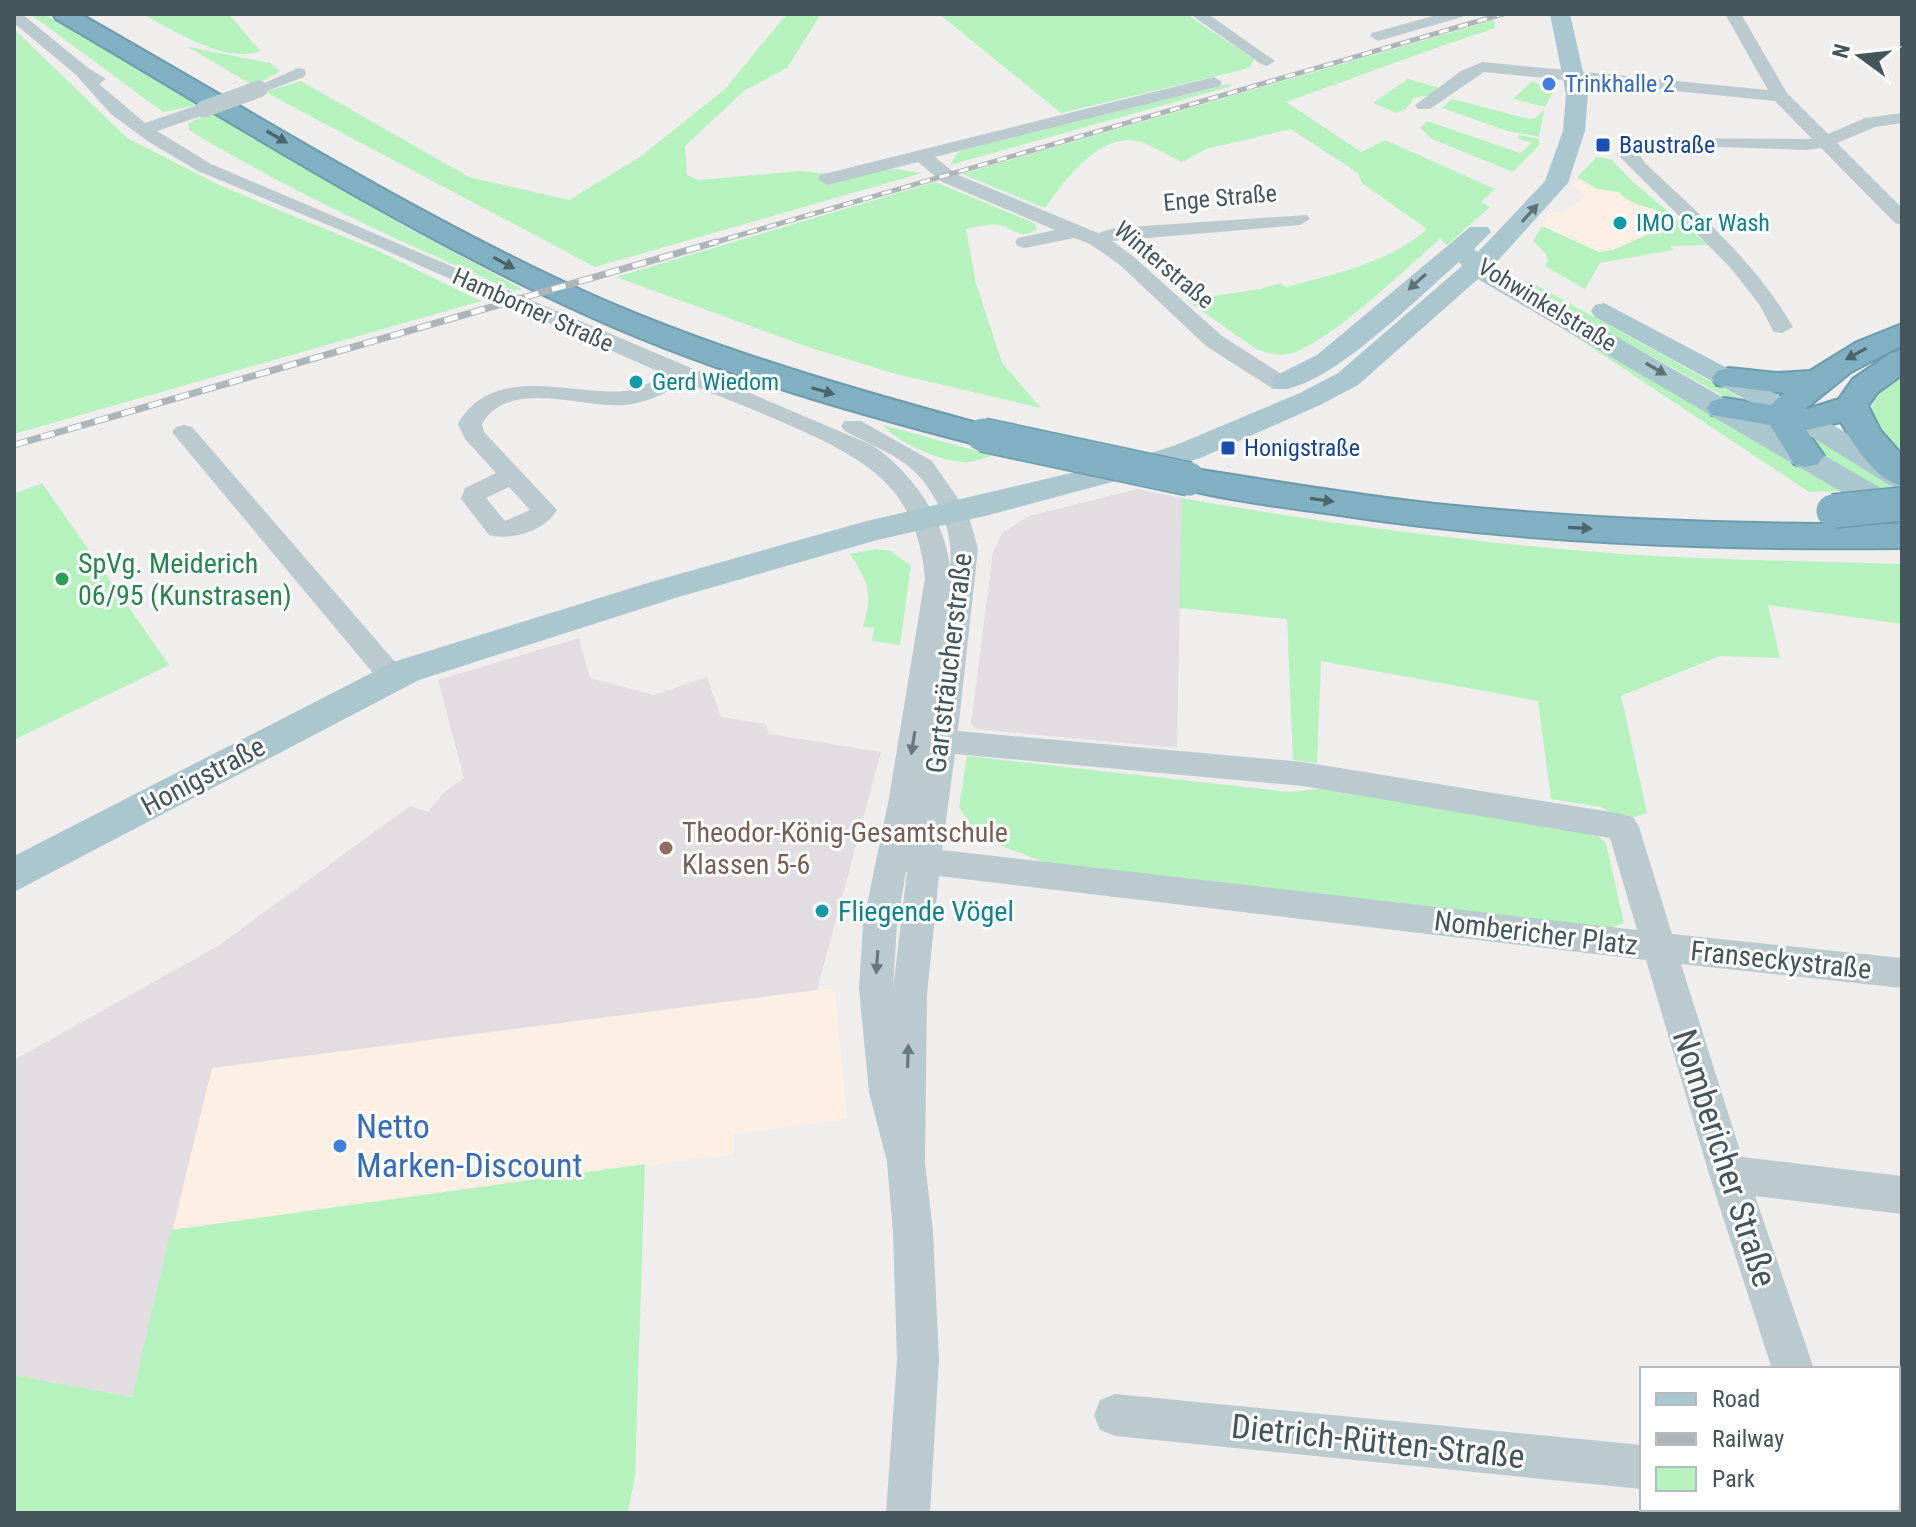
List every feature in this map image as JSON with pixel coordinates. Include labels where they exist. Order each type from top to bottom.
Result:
[{"type":"highway","points":[[64,14],[414,216],[526,275],[660,335],[806,386],[990,425],[1189,479],[1434,516],[1679,534],[1844,524],[1902,512]]},
{"type":"highway","points":[[101,14],[441,205],[550,262],[679,317],[990,425]]},
{"type":"highway","points":[[1791,416],[1814,381],[1870,347],[1902,334]]},
{"type":"highway","points":[[1726,393],[1791,416],[1834,414],[1851,406],[1865,386],[1902,360]]},
{"type":"highway","points":[[1726,393],[1776,383],[1814,381]]},
{"type":"highway","points":[[1851,406],[1860,430],[1871,446],[1902,477]]},
{"type":"highway","points":[[1791,416],[1806,456]]},
{"type":"highway","points":[[1844,524],[1902,504]]},
{"type":"highway","points":[[1844,524],[1902,538]]},
{"type":"main road","points":[[1560,14],[1572,74]]},
{"type":"main road","name":"Gartsträucherstraße","points":[[1284,396],[1325,391],[1376,358],[1476,255],[1556,183],[1574,131],[1577,94],[1572,74]]},
{"type":"main road","name":"Gartsträucherstraße","points":[[933,506],[1149,464],[1187,452],[1284,396],[1327,361],[1476,255]]},
{"type":"main road","name":"Vohwinkelstraße","points":[[1476,255],[1726,393],[1806,456],[1902,512]]},
{"type":"main road","points":[[1791,416],[1902,477]]},
{"type":"main road","name":"Honigstraße","points":[[14,875],[423,665],[663,590],[752,550],[933,506]]},
{"type":"street","points":[[1198,14],[1267,61]]},
{"type":"street","points":[[1378,36],[1457,14]]},
{"type":"street","points":[[1733,14],[1780,96],[1902,219]]},
{"type":"street","name":"Hamborner Straße","points":[[14,15],[81,71],[104,82],[162,124],[304,208]]},
{"type":"street","points":[[1424,105],[1438,98],[1473,69],[1482,67],[1780,96]]},
{"type":"street","name":"Hamborner Straße","points":[[81,71],[92,88],[182,157],[304,208],[536,313],[681,374],[766,404],[868,453],[933,506]]},
{"type":"street","points":[[143,130],[298,73]]},
{"type":"street","points":[[827,179],[1214,82]]},
{"type":"street","points":[[1782,327],[1770,303],[1720,245],[1626,154],[1627,147],[1634,143],[1687,141],[1767,146],[1824,142],[1871,122],[1902,118]]},
{"type":"street","name":"Winterstraße","points":[[921,155],[949,178],[1087,236],[1127,261],[1214,341],[1284,396]]},
{"type":"street","name":"Enge Straße","points":[[1025,242],[1300,219]]},
{"type":"street","points":[[511,476],[473,434],[470,424],[481,410],[516,394],[547,390],[628,398],[681,374]]},
{"type":"street","points":[[184,432],[393,678]]},
{"type":"street","name":"Gartsträucherstraße","points":[[908,859],[942,741],[965,549],[933,506]]},
{"type":"street","name":"Gartsträucherstraße","points":[[908,1513],[918,1360],[913,1232],[906,1162],[910,994],[908,859],[938,578],[933,506]]},
{"type":"street","name":"Nombericher Platz","points":[[908,859],[1659,947],[1623,827],[1303,774],[942,741]]},
{"type":"street","name":"Franseckystraße","points":[[1659,947],[1902,973]]},
{"type":"street","name":"Nombericher Straße","points":[[1659,947],[1728,1174],[1792,1367]]},
{"type":"street","points":[[1728,1174],[1902,1195]]},
{"type":"street","name":"Dietrich-Rütten-Straße","points":[[1115,1415],[1640,1467]]},
{"type":"shaded area","points":[[1577,177],[1605,191],[1619,192],[1622,197],[1666,215],[1671,224],[1613,250],[1599,252],[1542,226],[1550,212],[1562,213],[1584,198],[1582,192],[1572,185]]},
{"type":"shaded area","points":[[1137,489],[1182,498],[1177,748],[976,729],[971,724],[993,552],[1002,533],[1029,516]]},
{"type":"shaded area","points":[[579,638],[590,678],[654,695],[707,677],[721,717],[766,724],[769,734],[881,752],[817,990],[212,1068],[132,1397],[14,1375],[14,1060],[218,946],[410,806],[428,812],[444,792],[464,778],[438,680]]},
{"type":"shaded area","points":[[835,988],[847,1119],[734,1134],[734,1154],[171,1230],[212,1068]]},
{"type":"green space","points":[[30,14],[44,14],[198,105],[163,112]]},
{"type":"green space","points":[[142,14],[229,14],[260,51],[247,54],[216,49]]},
{"type":"green space","points":[[787,14],[821,14],[787,68],[745,90],[685,146],[687,175],[698,180],[801,171],[829,174],[896,169],[922,173],[595,267],[265,92],[301,81],[469,177],[569,200],[640,157],[725,89]]},
{"type":"green space","points":[[939,14],[1186,14],[1254,59],[1250,67],[1242,70],[1061,113]]},
{"type":"green space","points":[[1494,20],[1495,28],[1286,102],[1361,152],[1385,140],[1495,189],[1481,202],[1490,207],[1447,245],[1440,239],[1348,319],[1309,346],[1292,353],[1279,355],[1256,349],[1186,300],[1281,283],[1286,287],[1342,272],[1396,251],[1427,229],[1362,183],[1358,173],[1291,129],[1206,149],[1182,162],[1142,143],[1130,140],[1117,142],[1104,147],[1081,164],[1045,208],[962,174]]},
{"type":"green space","points":[[14,29],[127,138],[221,186],[376,250],[481,301],[14,434]]},
{"type":"green space","points":[[188,47],[270,63],[280,71],[254,86]]},
{"type":"green space","points":[[1408,79],[1439,88],[1431,95],[1414,98],[1406,109],[1396,113],[1373,103]]},
{"type":"green space","points":[[1532,81],[1554,90],[1545,107],[1513,99]]},
{"type":"green space","points":[[1228,84],[1232,86],[950,165],[963,150]]},
{"type":"green space","points":[[1452,99],[1529,119],[1544,110],[1539,137],[1508,131],[1442,108]]},
{"type":"green space","points":[[210,112],[399,223],[522,289],[514,291],[349,216],[189,130],[188,124]]},
{"type":"green space","points":[[1427,121],[1520,153],[1532,143],[1517,138],[1519,135],[1539,139],[1539,145],[1513,172],[1432,139],[1420,128]]},
{"type":"green space","points":[[1597,157],[1611,159],[1633,182],[1708,245],[1671,246],[1673,250],[1600,263],[1585,289],[1545,266],[1548,261],[1546,254],[1533,241],[1542,226],[1599,252],[1613,250],[1671,224],[1661,213],[1631,202],[1619,192],[1597,189],[1577,177]]},
{"type":"green space","points":[[935,182],[1034,223],[1037,229],[1022,234],[996,225],[966,229],[976,283],[1002,363],[1041,408],[896,374],[811,348],[616,277]]},
{"type":"green space","points":[[1529,281],[1759,408],[1729,399],[1524,286]]},
{"type":"green space","points":[[1543,315],[1840,491],[1809,492]]},
{"type":"green space","points":[[1902,371],[1902,460],[1868,421],[1880,393]]},
{"type":"green space","points":[[883,425],[993,455],[966,462],[942,458],[908,444]]},
{"type":"green space","points":[[1798,425],[1902,487],[1876,491],[1830,463]]},
{"type":"green space","name":"SpVg. Meiderich 06/95 (Kunstrasen)","points":[[42,483],[169,665],[14,740],[14,494]]},
{"type":"green space","points":[[1182,498],[1401,532],[1567,550],[1692,558],[1902,564],[1902,624],[1768,605],[1780,658],[1720,656],[1621,696],[1647,813],[1625,820],[1601,807],[1551,799],[1538,701],[1321,661],[1317,763],[1293,760],[1287,619],[1179,608]]},
{"type":"green space","points":[[875,549],[891,551],[911,566],[900,645],[872,641],[874,628],[863,627],[868,605],[867,588],[850,554]]},
{"type":"green space","points":[[967,756],[1289,792],[1329,788],[1595,833],[1606,843],[1624,923],[1610,928],[1052,865],[978,837],[959,807]]},
{"type":"green space","points":[[645,1164],[635,1476],[628,1513],[14,1513],[14,1375],[132,1397],[171,1230]]},
{"type":"railway","points":[[709,244],[1503,14]]},
{"type":"railway","points":[[14,445],[716,242]]},
{"type":"place","name":"Trinkhalle 2","points":[[1549,84]]},
{"type":"place","name":"Baustraße","points":[[1603,145]]},
{"type":"place","name":"IMO Car Wash","points":[[1620,223]]},
{"type":"place","name":"Gerd Wiedom","points":[[636,382]]},
{"type":"place","name":"Honigstraße","points":[[1228,448]]},
{"type":"place","name":"SpVg. Meiderich 06/95 (Kunstrasen)","points":[[62,579]]},
{"type":"place","name":"Theodor-König-Gesamtschule Klassen 5-6","points":[[666,848]]},
{"type":"place","name":"Fliegende Vögel","points":[[822,911]]},
{"type":"place","name":"Netto Marken-Discount","points":[[340,1146]]}]
